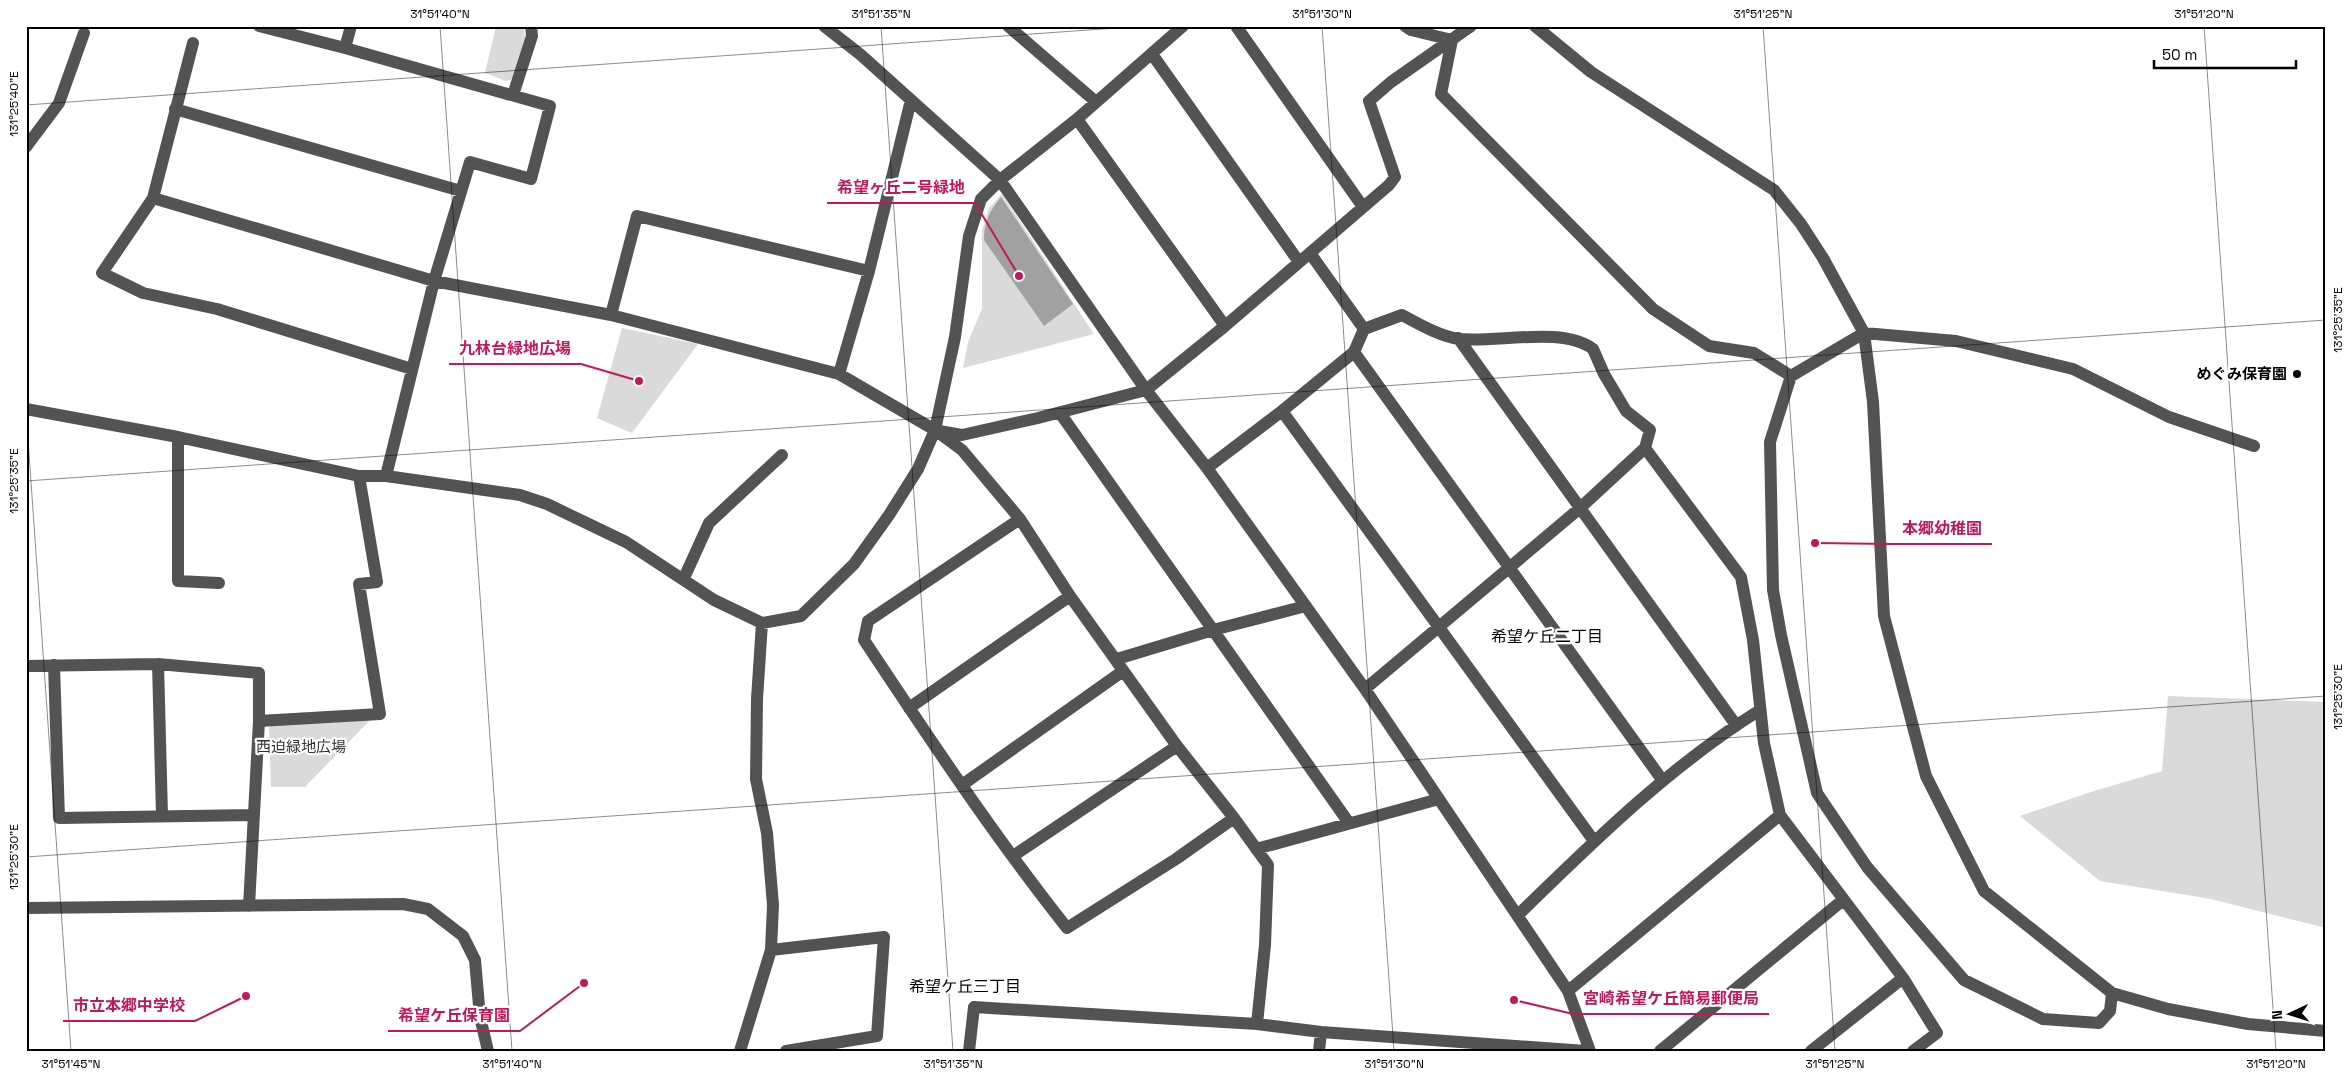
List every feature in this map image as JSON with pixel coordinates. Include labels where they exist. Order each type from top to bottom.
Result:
[{"type":"street","points":[[260,26],[550,106],[531,179],[470,162],[434,281],[386,476]]},
{"type":"street","points":[[345,48],[351,26]]},
{"type":"street","points":[[513,95],[532,36],[530,26]]},
{"type":"street","points":[[824,26],[861,55],[1000,180],[1146,390],[1207,468],[1365,689],[1568,991],[1590,1051]]},
{"type":"street","points":[[1008,26],[1095,101]]},
{"type":"street","points":[[26,409],[178,437],[359,476],[386,476],[520,495],[547,504],[626,542],[684,578],[714,600],[762,623],[801,616],[854,564],[918,470],[935,430],[955,337],[969,236],[980,199],[1000,180],[1077,119],[1095,101],[1183,26]]},
{"type":"street","points":[[1236,26],[1363,207]]},
{"type":"street","points":[[1404,26],[1411,30],[1452,40]]},
{"type":"street","points":[[935,430],[962,435],[1060,413],[1146,390],[1225,326],[1389,185],[1395,177],[1369,101],[1390,82],[1471,26]]},
{"type":"street","points":[[1534,26],[1591,72],[1774,190],[1801,224],[1819,252],[1864,333],[1873,402],[1884,616],[1926,776],[1984,891],[2112,993],[2168,1009],[2248,1024],[2326,1031]]},
{"type":"street","points":[[26,147],[59,103],[84,33]]},
{"type":"street","points":[[1452,40],[1441,94],[1653,309],[1709,346],[1754,353],[1792,376]]},
{"type":"street","points":[[193,43],[153,198],[102,273],[143,293],[217,309],[412,368]]},
{"type":"street","points":[[1152,54],[1299,262]]},
{"type":"street","points":[[839,374],[869,271],[911,100]]},
{"type":"street","points":[[175,109],[461,191]]},
{"type":"street","points":[[1077,119],[1225,326]]},
{"type":"street","points":[[153,198],[434,281],[611,315],[839,374],[935,430],[962,450],[1020,519],[1070,596],[1177,746],[1234,818],[1268,865],[1265,945],[1257,1024]]},
{"type":"street","points":[[611,315],[637,216],[869,271]]},
{"type":"street","points":[[1310,253],[1364,329]]},
{"type":"street","points":[[1207,468],[1282,411],[1354,352],[1364,329],[1402,315],[1429,328],[1458,338],[1558,337],[1589,346],[1593,349],[1604,374],[1626,411],[1650,430],[1645,448],[1579,509],[1365,689]]},
{"type":"street","points":[[2112,993],[2110,1011],[2099,1023],[2042,1019],[1964,980],[1867,867],[1817,793],[1781,635],[1773,590],[1770,442],[1792,376],[1864,333],[1956,341],[2073,369],[2169,417],[2254,446]]},
{"type":"street","points":[[1458,338],[1736,725]]},
{"type":"street","points":[[1354,352],[1663,781]]},
{"type":"street","points":[[1282,411],[1440,626],[1594,841]]},
{"type":"street","points":[[1060,413],[1349,823]]},
{"type":"street","points":[[178,437],[178,581],[219,583]]},
{"type":"street","points":[[1645,448],[1741,578],[1753,640],[1760,710],[1771,782],[1780,815],[1903,978],[1938,1033],[1913,1051]]},
{"type":"street","points":[[684,578],[708,523],[782,455]]},
{"type":"street","points":[[259,721],[380,714],[359,584],[377,582],[359,476]]},
{"type":"street","points":[[1020,519],[868,621],[864,640],[962,785],[1067,928],[1176,859],[1234,818]]},
{"type":"street","points":[[909,708],[1070,596]]},
{"type":"street","points":[[962,785],[1120,665],[1213,630],[1306,606]]},
{"type":"street","points":[[740,1051],[771,950],[773,904],[767,833],[756,779],[757,699],[762,623]]},
{"type":"street","points":[[158,664],[162,815]]},
{"type":"street","points":[[26,666],[158,664],[259,673],[259,721],[250,906]]},
{"type":"street","points":[[54,665],[59,818],[254,814]]},
{"type":"street","points":[[1518,915],[1594,841],[1663,781],[1736,725],[1760,710]]},
{"type":"street","points":[[1013,856],[1177,746]]},
{"type":"street","points":[[1256,849],[1439,799]]},
{"type":"street","points":[[1568,991],[1780,815]]},
{"type":"street","points":[[1660,1051],[1843,900]]},
{"type":"street","points":[[26,908],[403,904],[428,910],[463,936],[475,960],[480,1018],[488,1051]]},
{"type":"street","points":[[771,950],[884,937],[877,1036],[842,1046],[786,1051]]},
{"type":"street","points":[[1811,1051],[1903,978]]},
{"type":"street","points":[[969,1051],[974,1007],[1257,1024],[1321,1032],[1586,1051]]},
{"type":"street","points":[[1319,1051],[1321,1032]]},
{"type":"green space","points":[[496,26],[518,26],[524,29],[525,38],[513,79],[506,81],[485,73]]},
{"type":"green space","points":[[1002,194],[1094,334],[963,368],[968,342],[982,309],[982,230],[989,208]]},
{"type":"green space","points":[[622,328],[698,344],[632,433],[597,418]]},
{"type":"green space","points":[[2168,696],[2326,702],[2326,928],[2211,899],[2100,881],[2020,816],[2162,771]]},
{"type":"green space","name":"西迫緑地広場","points":[[373,717],[305,787],[271,787],[269,728],[274,720]]},
{"type":"shaded area","points":[[1001,197],[1073,304],[1044,326],[984,240],[988,217]]},
{"type":"place","name":"希望ヶ丘二号緑地","points":[[1019,276]]},
{"type":"place","name":"めぐみ保育園","points":[[2297,374]]},
{"type":"place","name":"九林台緑地広場","points":[[639,381]]},
{"type":"place","name":"本郷幼稚園","points":[[1815,543]]},
{"type":"place","name":"希望ケ丘保育園","points":[[584,983]]},
{"type":"place","name":"市立本郷中学校","points":[[246,996]]},
{"type":"place","name":"宮崎希望ケ丘簡易郵便局","points":[[1514,1000]]},
{"type":"district","name":"希望ケ丘二丁目","points":[[1547,636]]},
{"type":"district","name":"希望ケ丘三丁目","points":[[965,986]]}]
